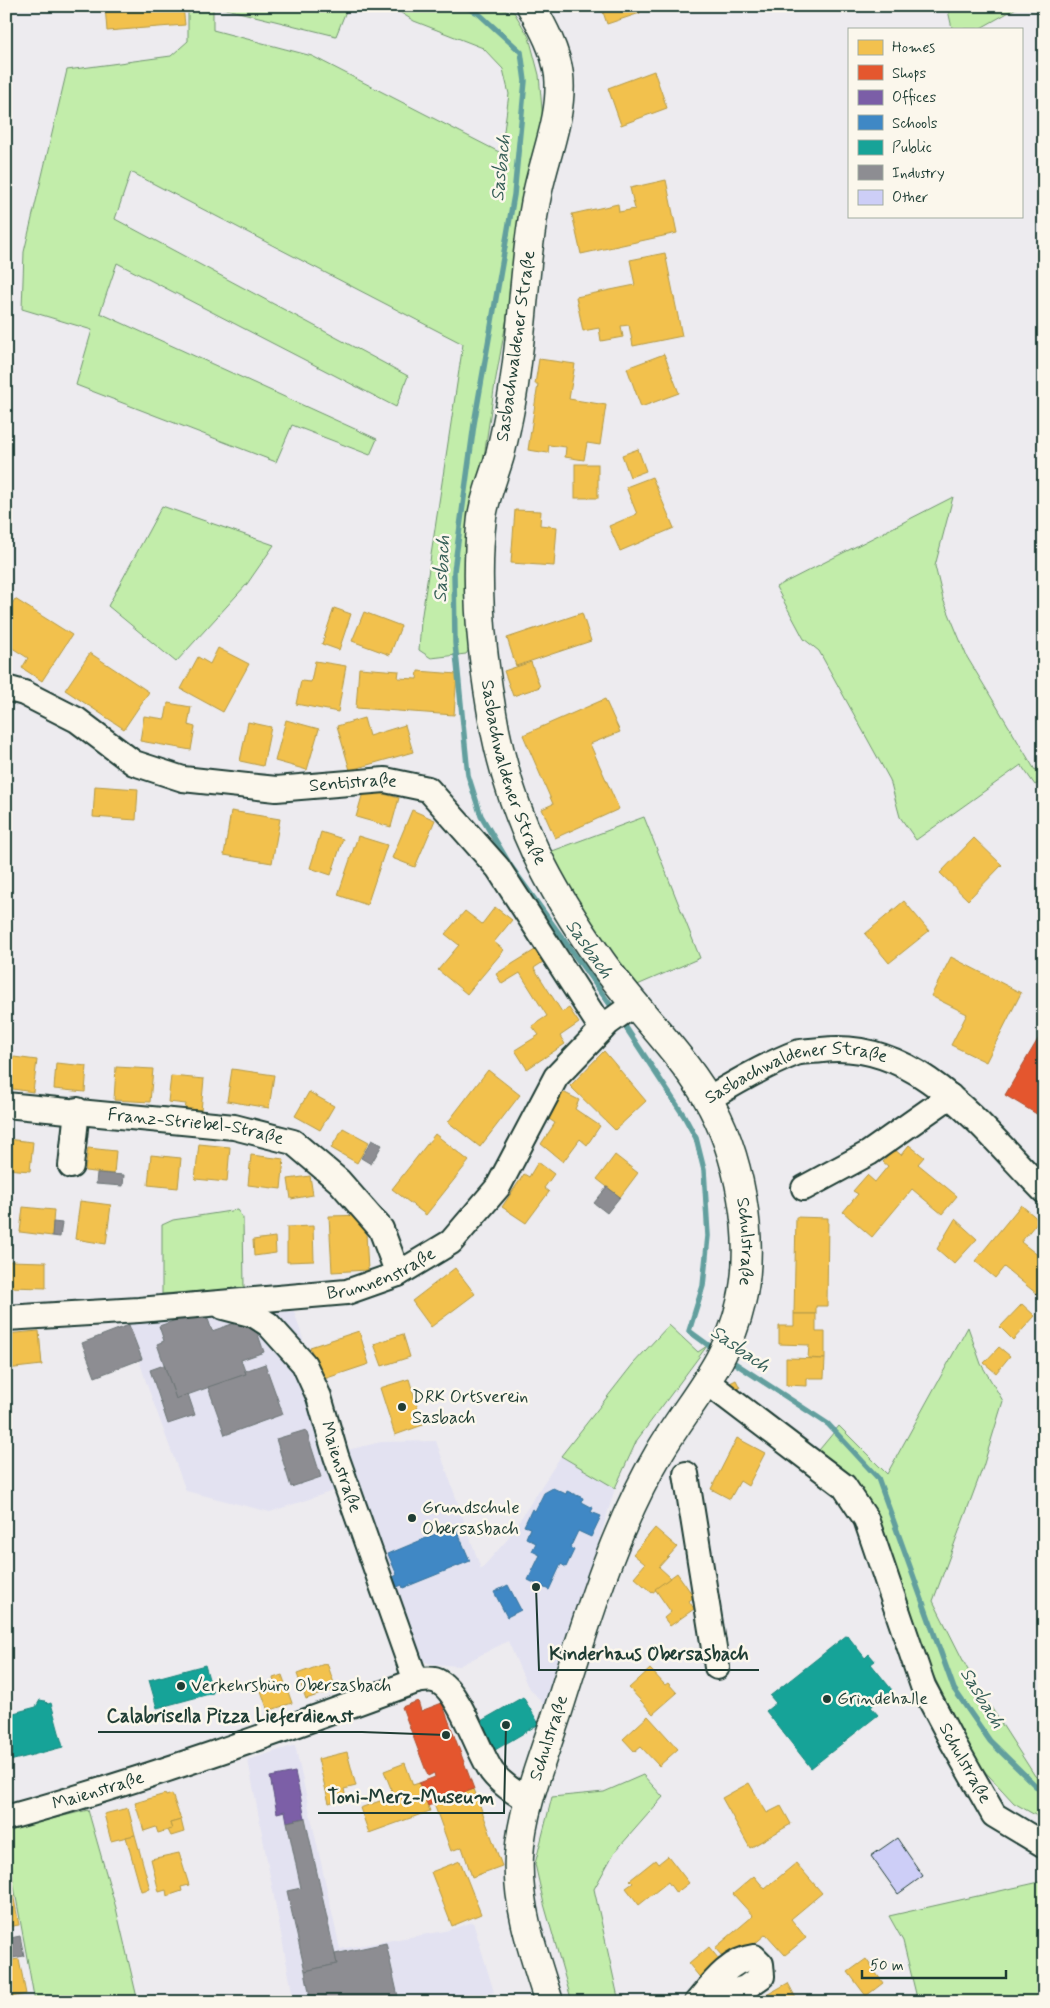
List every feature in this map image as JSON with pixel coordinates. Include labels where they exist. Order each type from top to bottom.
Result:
[{"type":"main road","name":"Sasbachwaldener Straße","points":[[531,6],[545,32],[558,72],[559,96],[553,133],[537,192],[511,404],[500,454],[483,509],[479,553],[479,601],[495,727],[508,786],[526,835],[544,872],[599,958],[617,1017],[682,1062],[708,1099]]},
{"type":"main road","name":"Schulstraße","points":[[549,2002],[520,1896],[519,1853],[529,1801],[593,1601],[615,1543],[660,1452],[719,1361],[741,1303],[747,1265],[746,1221],[724,1133],[708,1099]]},
{"type":"street","name":"Sentistraße","points":[[6,688],[24,693],[77,720],[134,763],[183,779],[276,788],[385,780],[428,789],[498,868],[617,1017]]},
{"type":"street","name":"Brunnenstraße","points":[[6,1318],[347,1292],[398,1274],[451,1242],[498,1187],[556,1077],[617,1017]]},
{"type":"street","name":"Sasbachwaldener Straße","points":[[708,1099],[752,1073],[798,1053],[835,1048],[873,1052],[919,1072],[950,1096],[1044,1191]]},
{"type":"street","points":[[804,1188],[869,1153],[950,1096]]},
{"type":"street","name":"Franz-Striebel-Straße","points":[[6,1105],[77,1110],[234,1127],[293,1142],[339,1181],[381,1229],[398,1274]]},
{"type":"street","points":[[71,1166],[77,1110]]},
{"type":"street","name":"Maienstraße","points":[[210,1303],[254,1315],[268,1324],[304,1364],[319,1397],[336,1456],[416,1680]]},
{"type":"street","name":"Schulstraße","points":[[719,1361],[844,1486],[866,1519],[923,1686],[952,1741],[994,1815],[1044,1845]]},
{"type":"street","points":[[686,1474],[717,1667]]},
{"type":"street","name":"Maienstraße","points":[[6,1818],[70,1796],[261,1738],[416,1680],[437,1681],[445,1686],[456,1702],[493,1773],[510,1790],[529,1801]]},
{"type":"shaded area","points":[[286,1286],[339,1452],[381,1442],[436,1441],[481,1569],[507,1540],[561,1456],[615,1488],[580,1605],[545,1706],[527,1685],[508,1641],[459,1666],[431,1664],[416,1658],[342,1488],[270,1512],[186,1491],[147,1385],[122,1306],[162,1294]]},
{"type":"shaded area","points":[[295,1745],[340,1949],[445,1931],[473,1922],[494,1992],[458,2002],[294,2002],[248,1760]]},
{"type":"green space","points":[[188,6],[213,6],[213,30],[312,56],[501,153],[509,94],[503,69],[483,48],[414,21],[390,6],[488,6],[514,12],[529,37],[539,75],[543,120],[495,383],[469,557],[471,647],[466,654],[431,658],[419,650],[421,621],[463,344],[131,172],[115,219],[408,376],[396,407],[117,263],[100,313],[377,439],[370,455],[292,425],[276,462],[76,385],[92,330],[22,309],[24,252],[67,70],[171,56],[188,41]]},
{"type":"green space","points":[[214,6],[348,6],[336,36]]},
{"type":"green space","points":[[947,6],[1020,6],[981,28],[952,28]]},
{"type":"green space","points":[[953,497],[935,566],[943,599],[967,657],[1035,770],[1044,765],[1044,780],[1035,785],[1021,765],[916,840],[900,817],[890,780],[819,651],[804,639],[776,587]]},
{"type":"green space","points":[[162,506],[274,545],[247,584],[176,662],[108,606]]},
{"type":"green space","points":[[644,817],[700,958],[635,986],[608,949],[547,853]]},
{"type":"green space","points":[[237,1210],[243,1218],[244,1288],[162,1294],[162,1225],[173,1220]]},
{"type":"green space","points":[[669,1325],[698,1352],[707,1346],[637,1440],[615,1488],[561,1456],[633,1364]]},
{"type":"green space","points":[[968,1327],[981,1364],[1003,1401],[983,1467],[933,1601],[971,1676],[1035,1776],[1044,1781],[1044,1820],[1014,1803],[978,1764],[925,1659],[894,1576],[881,1526],[864,1494],[815,1455],[839,1426],[887,1474]]},
{"type":"green space","points":[[643,1775],[663,1797],[614,1853],[594,1889],[619,2002],[572,2002],[544,1904],[535,1864],[552,1797],[604,1792]]},
{"type":"green space","points":[[88,1810],[116,1908],[138,2002],[35,2002],[6,1842],[6,1830]]},
{"type":"green space","points":[[1044,1881],[1044,2002],[918,2002],[903,1941],[889,1916]]},
{"type":"building: Homes","points":[[105,6],[183,6],[185,25],[107,31]]},
{"type":"building: Homes","points":[[601,6],[638,6],[640,13],[607,24]]},
{"type":"building: Homes","points":[[654,71],[667,108],[621,125],[608,88]]},
{"type":"building: Homes","points":[[666,180],[677,233],[581,254],[572,214],[618,204],[619,212],[635,209],[630,188]]},
{"type":"building: Homes","points":[[665,253],[682,336],[633,346],[629,325],[621,326],[623,337],[601,341],[599,328],[583,331],[576,297],[635,285],[630,260]]},
{"type":"building: Homes","points":[[664,354],[679,393],[641,407],[627,368]]},
{"type":"building: Homes","points":[[539,359],[575,364],[569,399],[606,405],[600,445],[587,443],[584,460],[565,457],[566,447],[549,445],[548,453],[528,450],[538,384],[535,384]]},
{"type":"building: Homes","points":[[638,449],[646,471],[630,477],[622,455]]},
{"type":"building: Homes","points":[[575,464],[598,464],[598,498],[575,498]]},
{"type":"building: Homes","points":[[652,477],[674,528],[620,551],[609,526],[637,514],[626,487]]},
{"type":"building: Homes","points":[[515,510],[541,511],[540,525],[557,527],[554,566],[511,563]]},
{"type":"building: Homes","points":[[15,599],[72,635],[42,681],[22,668],[28,658],[6,644],[6,613]]},
{"type":"building: Homes","points":[[334,608],[351,614],[339,650],[322,644]]},
{"type":"building: Homes","points":[[364,612],[401,626],[390,655],[352,641]]},
{"type":"building: Homes","points":[[582,613],[591,641],[516,666],[507,638]]},
{"type":"building: Homes","points":[[218,648],[249,664],[223,712],[181,689],[198,657],[210,664]]},
{"type":"building: Homes","points":[[90,653],[149,692],[124,729],[65,690]]},
{"type":"building: Homes","points":[[315,661],[346,666],[338,712],[296,704],[301,681],[311,682]]},
{"type":"building: Homes","points":[[531,662],[540,687],[513,696],[504,671]]},
{"type":"building: Homes","points":[[359,668],[399,671],[398,678],[417,679],[418,671],[457,674],[454,715],[356,708]]},
{"type":"building: Homes","points":[[605,699],[620,732],[590,744],[619,809],[555,838],[542,809],[553,804],[523,735]]},
{"type":"building: Homes","points":[[168,703],[191,707],[188,725],[195,727],[191,750],[140,741],[144,716],[165,719]]},
{"type":"building: Homes","points":[[364,718],[369,736],[405,725],[413,752],[350,770],[337,726]]},
{"type":"building: Homes","points":[[286,720],[319,729],[307,770],[275,761]]},
{"type":"building: Homes","points":[[248,722],[271,727],[263,766],[240,761]]},
{"type":"building: Homes","points":[[95,786],[138,789],[136,820],[93,817]]},
{"type":"building: Homes","points":[[364,789],[399,798],[391,827],[356,817]]},
{"type":"building: Homes","points":[[412,810],[435,820],[415,867],[392,858]]},
{"type":"building: Homes","points":[[231,811],[280,819],[272,863],[224,855]]},
{"type":"building: Homes","points":[[321,832],[343,839],[331,875],[310,868]]},
{"type":"building: Homes","points":[[358,836],[387,845],[367,905],[338,895]]},
{"type":"building: Homes","points":[[974,838],[1002,865],[968,900],[940,873]]},
{"type":"building: Homes","points":[[904,901],[929,931],[889,963],[865,934]]},
{"type":"building: Homes","points":[[495,907],[512,920],[494,942],[504,950],[467,994],[438,970],[459,945],[445,934],[465,911],[482,924]]},
{"type":"building: Homes","points":[[535,950],[543,962],[534,968],[562,1012],[569,1008],[579,1023],[560,1036],[565,1044],[527,1069],[515,1050],[539,1035],[532,1026],[547,1016],[520,973],[502,984],[496,974]]},
{"type":"building: Homes","points":[[951,957],[1021,993],[986,1062],[951,1045],[967,1014],[931,996]]},
{"type":"building: Homes","points":[[604,1051],[646,1101],[615,1130],[570,1086]]},
{"type":"building: Homes","points":[[6,1056],[37,1060],[33,1092],[6,1088]]},
{"type":"building: Homes","points":[[56,1063],[87,1066],[85,1092],[54,1089]]},
{"type":"building: Homes","points":[[116,1067],[153,1069],[150,1102],[114,1100]]},
{"type":"building: Homes","points":[[232,1069],[274,1075],[269,1108],[227,1101]]},
{"type":"building: Homes","points":[[488,1070],[520,1095],[480,1147],[448,1122]]},
{"type":"building: Homes","points":[[171,1076],[204,1079],[201,1111],[185,1109],[186,1104],[168,1102]]},
{"type":"building: Homes","points":[[561,1091],[579,1100],[575,1109],[600,1126],[587,1145],[580,1139],[563,1162],[541,1144],[555,1123],[546,1117]]},
{"type":"building: Homes","points":[[309,1092],[334,1106],[320,1130],[295,1116]]},
{"type":"building: Homes","points":[[343,1128],[369,1142],[357,1163],[331,1148]]},
{"type":"building: Homes","points":[[435,1134],[469,1161],[426,1215],[392,1189]]},
{"type":"building: Homes","points":[[6,1139],[33,1142],[30,1171],[6,1169]]},
{"type":"building: Homes","points":[[199,1144],[230,1147],[227,1182],[195,1179]]},
{"type":"building: Homes","points":[[909,1145],[924,1157],[918,1164],[957,1196],[942,1214],[912,1189],[872,1237],[843,1212],[858,1194],[853,1191],[867,1175],[875,1182],[888,1166],[883,1162],[894,1149],[901,1155]]},
{"type":"building: Homes","points":[[88,1148],[116,1151],[114,1174],[85,1171]]},
{"type":"building: Homes","points":[[151,1155],[181,1158],[178,1188],[148,1185]]},
{"type":"building: Homes","points":[[251,1155],[284,1159],[281,1189],[248,1185]]},
{"type":"building: Homes","points":[[615,1155],[638,1173],[620,1197],[597,1179]]},
{"type":"building: Homes","points":[[538,1162],[554,1174],[544,1188],[549,1192],[526,1223],[502,1207],[524,1174],[529,1177]]},
{"type":"building: Homes","points":[[310,1176],[313,1195],[291,1199],[288,1179]]},
{"type":"building: Homes","points":[[80,1201],[111,1205],[106,1244],[75,1239]]},
{"type":"building: Homes","points":[[1021,1205],[1039,1220],[1021,1242],[1044,1260],[1044,1286],[1037,1294],[1004,1267],[995,1278],[975,1261]]},
{"type":"building: Homes","points":[[23,1207],[54,1210],[52,1236],[20,1232]]},
{"type":"building: Homes","points":[[365,1215],[368,1270],[332,1272],[329,1216]]},
{"type":"building: Homes","points":[[796,1217],[828,1218],[827,1306],[816,1306],[816,1314],[794,1314]]},
{"type":"building: Homes","points":[[955,1219],[977,1239],[954,1264],[937,1249]]},
{"type":"building: Homes","points":[[313,1226],[314,1261],[287,1262],[287,1227]]},
{"type":"building: Homes","points":[[275,1237],[276,1253],[254,1256],[253,1240]]},
{"type":"building: Homes","points":[[8,1261],[46,1262],[46,1288],[8,1287]]},
{"type":"building: Homes","points":[[455,1268],[475,1294],[431,1327],[412,1301]]},
{"type":"building: Homes","points":[[1022,1304],[1035,1316],[1013,1340],[1000,1327]]},
{"type":"building: Homes","points":[[794,1314],[816,1314],[816,1332],[825,1332],[825,1359],[808,1358],[809,1345],[779,1344],[779,1326],[794,1326]]},
{"type":"building: Homes","points":[[39,1331],[42,1365],[6,1369],[6,1334]]},
{"type":"building: Homes","points":[[359,1331],[369,1364],[321,1380],[310,1347]]},
{"type":"building: Homes","points":[[403,1334],[410,1357],[382,1366],[374,1344]]},
{"type":"building: Homes","points":[[999,1347],[1010,1356],[996,1373],[984,1363]]},
{"type":"building: Homes","points":[[786,1358],[825,1359],[824,1378],[807,1378],[807,1386],[786,1385]]},
{"type":"building: Homes","name":"DRK Ortsverein Sasbach","points":[[409,1379],[423,1425],[395,1435],[380,1388]]},
{"type":"building: Homes","points":[[736,1380],[740,1388],[733,1392],[728,1384]]},
{"type":"building: Homes","points":[[737,1438],[765,1453],[748,1486],[740,1481],[730,1499],[711,1489]]},
{"type":"building: Homes","points":[[655,1528],[677,1547],[659,1567],[671,1578],[652,1593],[634,1577],[645,1564],[633,1554]]},
{"type":"building: Homes","points":[[677,1573],[694,1597],[689,1601],[694,1609],[670,1626],[664,1618],[671,1612],[655,1589]]},
{"type":"building: Homes","points":[[327,1663],[336,1689],[306,1699],[297,1674]]},
{"type":"building: Homes","points":[[650,1669],[665,1685],[668,1683],[677,1693],[653,1714],[629,1688]]},
{"type":"building: Homes","points":[[282,1675],[292,1703],[268,1711],[260,1688],[274,1683],[273,1678]]},
{"type":"building: Homes","points":[[648,1716],[678,1749],[659,1766],[641,1747],[635,1752],[623,1739]]},
{"type":"building: Homes","points":[[347,1752],[356,1786],[344,1789],[346,1798],[329,1803],[318,1759]]},
{"type":"building: Homes","points":[[405,1763],[413,1785],[419,1783],[430,1811],[369,1833],[360,1808],[394,1796],[384,1771]]},
{"type":"building: Homes","points":[[749,1783],[767,1813],[781,1806],[791,1824],[750,1848],[722,1798]]},
{"type":"building: Homes","points":[[474,1789],[502,1866],[472,1877],[462,1847],[451,1851],[434,1804]]},
{"type":"building: Homes","points":[[165,1794],[166,1796],[172,1794],[181,1820],[170,1823],[172,1829],[158,1833],[156,1827],[144,1831],[135,1803]]},
{"type":"building: Homes","points":[[128,1808],[135,1835],[111,1841],[104,1814]]},
{"type":"building: Homes","points":[[181,1820],[184,1832],[171,1836],[168,1830],[172,1829],[170,1823]]},
{"type":"building: Homes","points":[[135,1835],[150,1889],[141,1891],[126,1837]]},
{"type":"building: Homes","points":[[179,1853],[189,1885],[181,1887],[182,1891],[167,1896],[166,1890],[159,1892],[151,1859]]},
{"type":"building: Homes","points":[[668,1856],[689,1883],[676,1893],[668,1882],[639,1905],[626,1888],[633,1883],[630,1880],[655,1860],[658,1864]]},
{"type":"building: Homes","points":[[460,1861],[481,1914],[452,1926],[431,1872]]},
{"type":"building: Homes","points":[[796,1863],[822,1893],[791,1919],[806,1938],[785,1955],[766,1934],[730,1965],[715,1948],[753,1916],[733,1894],[754,1876],[765,1889]]},
{"type":"building: Homes","points":[[13,1894],[19,1925],[6,1927],[6,1896]]},
{"type":"building: Homes","points":[[709,1947],[722,1963],[702,1980],[689,1964]]},
{"type":"building: Homes","points":[[19,1959],[26,1994],[6,1998],[6,1961]]},
{"type":"building: Homes","points":[[866,1959],[883,1983],[866,1996],[848,1972]]},
{"type":"building: Homes","points":[[788,1983],[798,2002],[754,2002]]},
{"type":"building: Shops","points":[[1044,1029],[1044,1110],[1040,1116],[1005,1095]]},
{"type":"building: Shops","points":[[418,1701],[421,1711],[442,1703],[474,1789],[428,1806],[419,1783],[435,1777],[434,1773],[428,1776],[402,1707]]},
{"type":"building: Offices","points":[[295,1772],[305,1818],[287,1822],[285,1811],[277,1813],[270,1777]]},
{"type":"building: Schools","points":[[553,1488],[566,1494],[567,1491],[583,1498],[582,1502],[593,1508],[591,1512],[601,1516],[591,1537],[578,1531],[570,1548],[574,1550],[566,1567],[561,1564],[549,1590],[528,1580],[540,1555],[532,1551],[536,1543],[526,1538],[530,1528],[524,1526],[532,1509],[535,1511],[544,1493]]},
{"type":"building: Schools","points":[[455,1526],[470,1561],[403,1588],[402,1585],[397,1587],[393,1577],[397,1575],[388,1554]]},
{"type":"building: Schools","points":[[508,1585],[521,1610],[507,1617],[494,1592]]},
{"type":"building: Public","name":"Grindehalle","points":[[847,1635],[865,1658],[869,1654],[875,1661],[871,1664],[892,1690],[871,1707],[878,1715],[811,1768],[766,1711],[776,1703],[770,1696]]},
{"type":"building: Public","name":"Verkehrsbüro Obersasbach","points":[[205,1665],[213,1693],[157,1708],[149,1680]]},
{"type":"building: Public","points":[[523,1697],[539,1724],[490,1753],[474,1725]]},
{"type":"building: Public","points":[[40,1700],[48,1704],[51,1703],[63,1747],[6,1762],[6,1715],[36,1707]]},
{"type":"building: Industry","points":[[372,1140],[382,1145],[371,1164],[361,1158]]},
{"type":"building: Industry","points":[[97,1173],[124,1175],[123,1186],[96,1184]]},
{"type":"building: Industry","points":[[607,1187],[620,1197],[607,1213],[594,1203]]},
{"type":"building: Industry","points":[[53,1222],[62,1223],[60,1237],[52,1236]]},
{"type":"building: Industry","points":[[205,1310],[212,1331],[252,1317],[264,1352],[241,1360],[246,1374],[176,1399],[157,1344],[164,1341],[159,1326]]},
{"type":"building: Industry","points":[[129,1325],[142,1359],[95,1377],[82,1343]]},
{"type":"building: Industry","points":[[265,1364],[283,1414],[225,1435],[208,1387],[246,1374],[245,1371]]},
{"type":"building: Industry","points":[[164,1365],[176,1399],[188,1394],[195,1415],[168,1424],[150,1370]]},
{"type":"building: Industry","points":[[306,1430],[321,1477],[291,1487],[276,1439]]},
{"type":"building: Industry","points":[[305,1818],[337,1964],[305,1971],[287,1891],[301,1888],[287,1822]]},
{"type":"building: Industry","points":[[20,1936],[24,1956],[7,1959],[6,1939]]},
{"type":"building: Industry","points":[[386,1943],[399,2001],[311,2002],[305,1971],[337,1964],[335,1954]]},
{"type":"building: Other","points":[[897,1838],[923,1876],[898,1894],[871,1856]]},
{"type":"waterway","name":"Sasbach","points":[[464,6],[478,13],[521,52],[525,81],[514,195],[474,424],[454,571],[455,643],[468,775],[481,816],[510,865],[614,1010]]},
{"type":"waterway","name":"Sasbach","points":[[621,1020],[684,1116],[696,1138],[704,1170],[708,1236],[703,1286],[689,1331],[715,1350]]},
{"type":"waterway","name":"Sasbach","points":[[727,1358],[828,1424],[878,1478],[954,1689],[990,1741],[1044,1794]]},
{"type":"place","name":"DRK Ortsverein Sasbach","points":[[402,1407]]},
{"type":"place","name":"Grundschule Obersasbach","points":[[412,1518]]},
{"type":"place","name":"Kinderhaus Obersasbach","points":[[536,1587]]},
{"type":"place","name":"Verkehrsbüro Obersasbach","points":[[181,1686]]},
{"type":"place","name":"Grindehalle","points":[[827,1699]]},
{"type":"place","name":"Toni-Merz-Museum","points":[[506,1725]]},
{"type":"place","name":"Calabrisella Pizza Lieferdienst","points":[[446,1735]]}]
